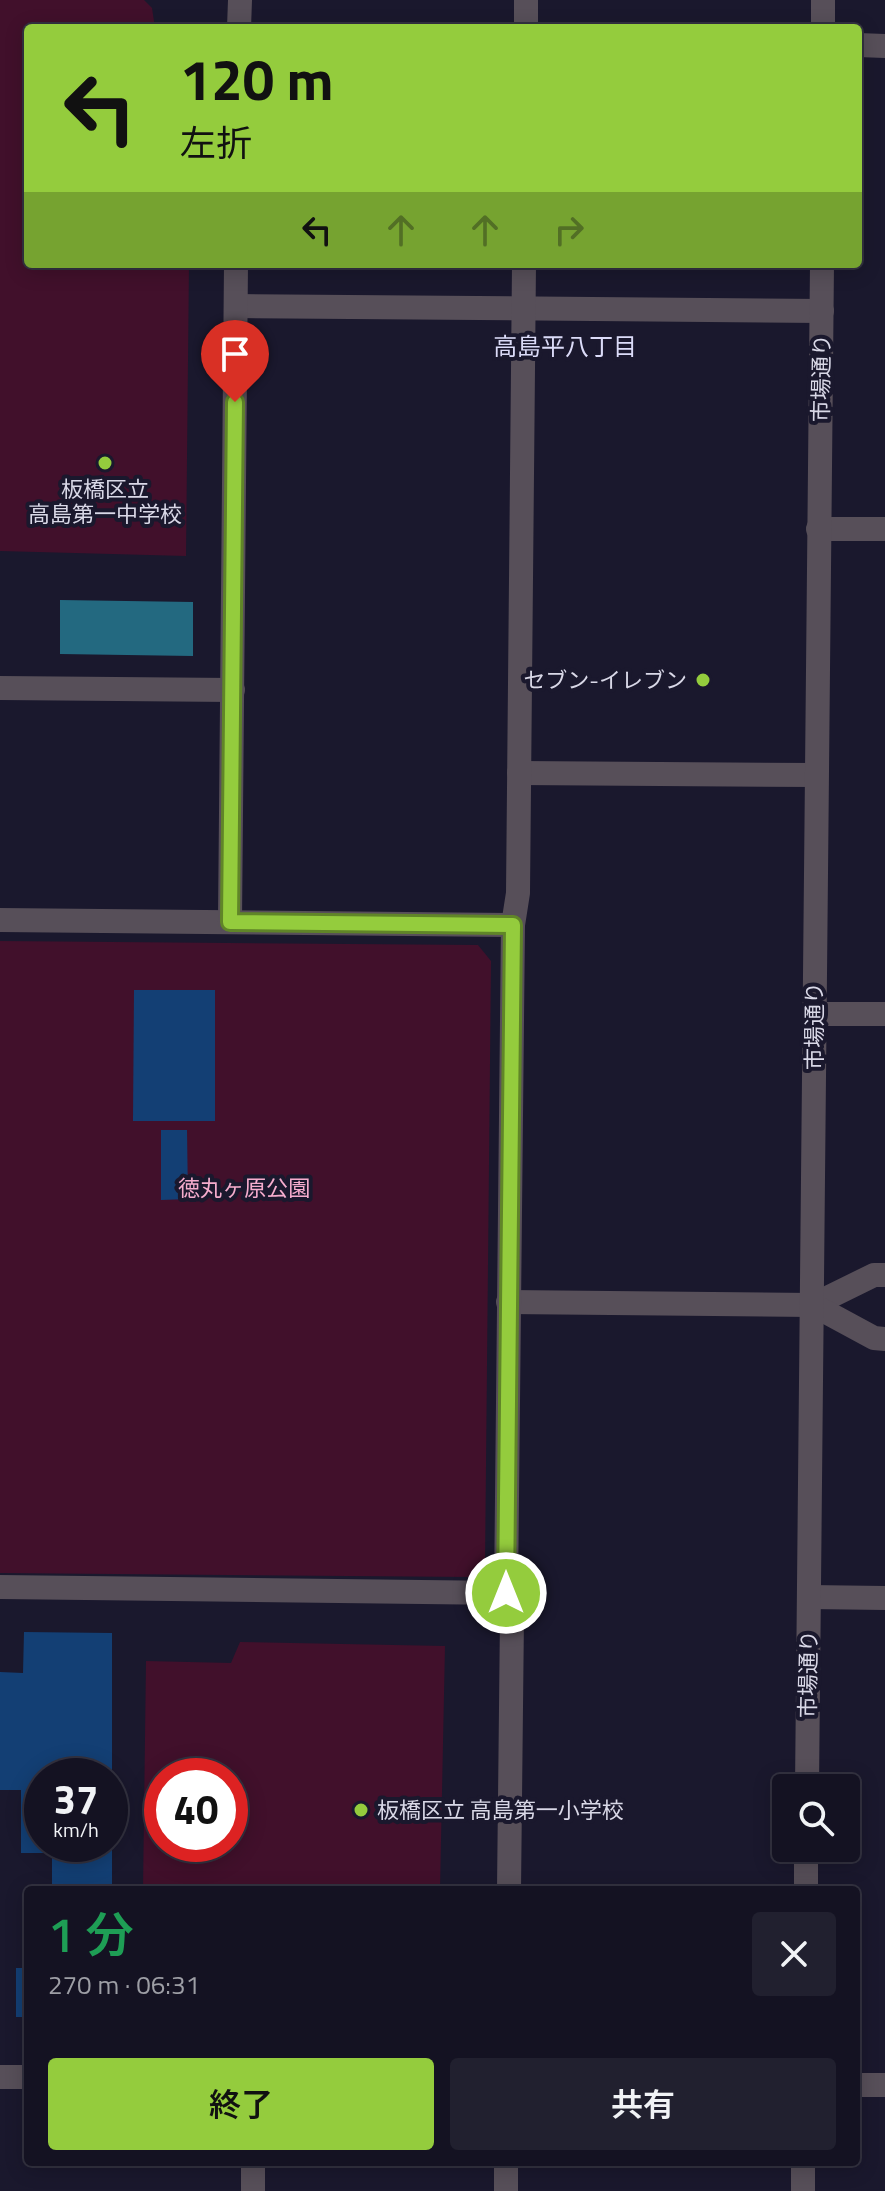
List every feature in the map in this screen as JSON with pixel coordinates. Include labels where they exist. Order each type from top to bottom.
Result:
[{"type":"street","points":[[239,24],[240,0]]},
{"type":"street","points":[[526,0],[526,24]]},
{"type":"street","points":[[823,0],[823,24]]},
{"type":"street","points":[[862,45],[885,46]]},
{"type":"street","points":[[230,922],[236,268]]},
{"type":"street","points":[[509,1886],[512,1616],[506,1593],[508,1302],[513,925],[518,893],[524,268]]},
{"type":"street","name":"市場通り","points":[[807,1774],[822,268]]},
{"type":"street","points":[[236,306],[822,311]]},
{"type":"street","points":[[818,529],[885,529]]},
{"type":"street","points":[[0,688],[233,690]]},
{"type":"street","points":[[519,773],[816,775]]},
{"type":"street","points":[[0,920],[513,925]]},
{"type":"street","points":[[814,1014],[885,1014]]},
{"type":"street","points":[[508,1302],[813,1305],[874,1275],[885,1275]]},
{"type":"street","points":[[813,1305],[874,1338],[885,1339]]},
{"type":"street","points":[[0,1587],[506,1593]]},
{"type":"street","points":[[809,1597],[885,1598]]},
{"type":"street","points":[[806,1862],[806,1886]]},
{"type":"street","points":[[0,2077],[24,2077]]},
{"type":"street","points":[[860,2085],[885,2085]]},
{"type":"street","points":[[253,2166],[253,2191]]},
{"type":"street","points":[[506,2166],[506,2191]]},
{"type":"street","points":[[803,2166],[803,2191]]},
{"type":"green space","name":"板橋区立 高島第一中学校","points":[[0,0],[144,0],[152,8],[154,24],[24,24],[24,268],[189,268],[186,556],[0,551]]},
{"type":"green space","name":"徳丸ヶ原公園","points":[[0,941],[478,945],[491,961],[485,1565],[473,1577],[0,1573]]},
{"type":"green space","points":[[240,1642],[445,1646],[440,1886],[143,1886],[144,1814],[144,1862],[248,1862],[248,1758],[145,1758],[146,1661],[231,1663]]},
{"type":"water","points":[[60,600],[193,602],[193,656],[60,654]]},
{"type":"building","points":[[134,990],[215,990],[215,1121],[133,1121]]},
{"type":"building","points":[[161,1130],[187,1130],[188,1199],[161,1200]]},
{"type":"building","points":[[24,1632],[112,1633],[112,1758],[24,1758],[24,1853],[21,1853],[21,1790],[0,1790],[0,1672],[23,1673]]},
{"type":"building","points":[[52,1862],[112,1862],[112,1886],[52,1886]]},
{"type":"building","points":[[16,1968],[24,1968],[24,2017],[16,2017]]},
{"type":"place","name":"板橋区立 高島第一中学校","points":[[105,463]]},
{"type":"place","name":"セブン-イレブン","points":[[703,680]]},
{"type":"place","name":"板橋区立 高島第一小学校","points":[[361,1810]]},
{"type":"district","name":"高島平八丁目","points":[[565,347]]},
{"type":"route","points":[[235,402],[230,922],[513,925],[506,1593]]}]
